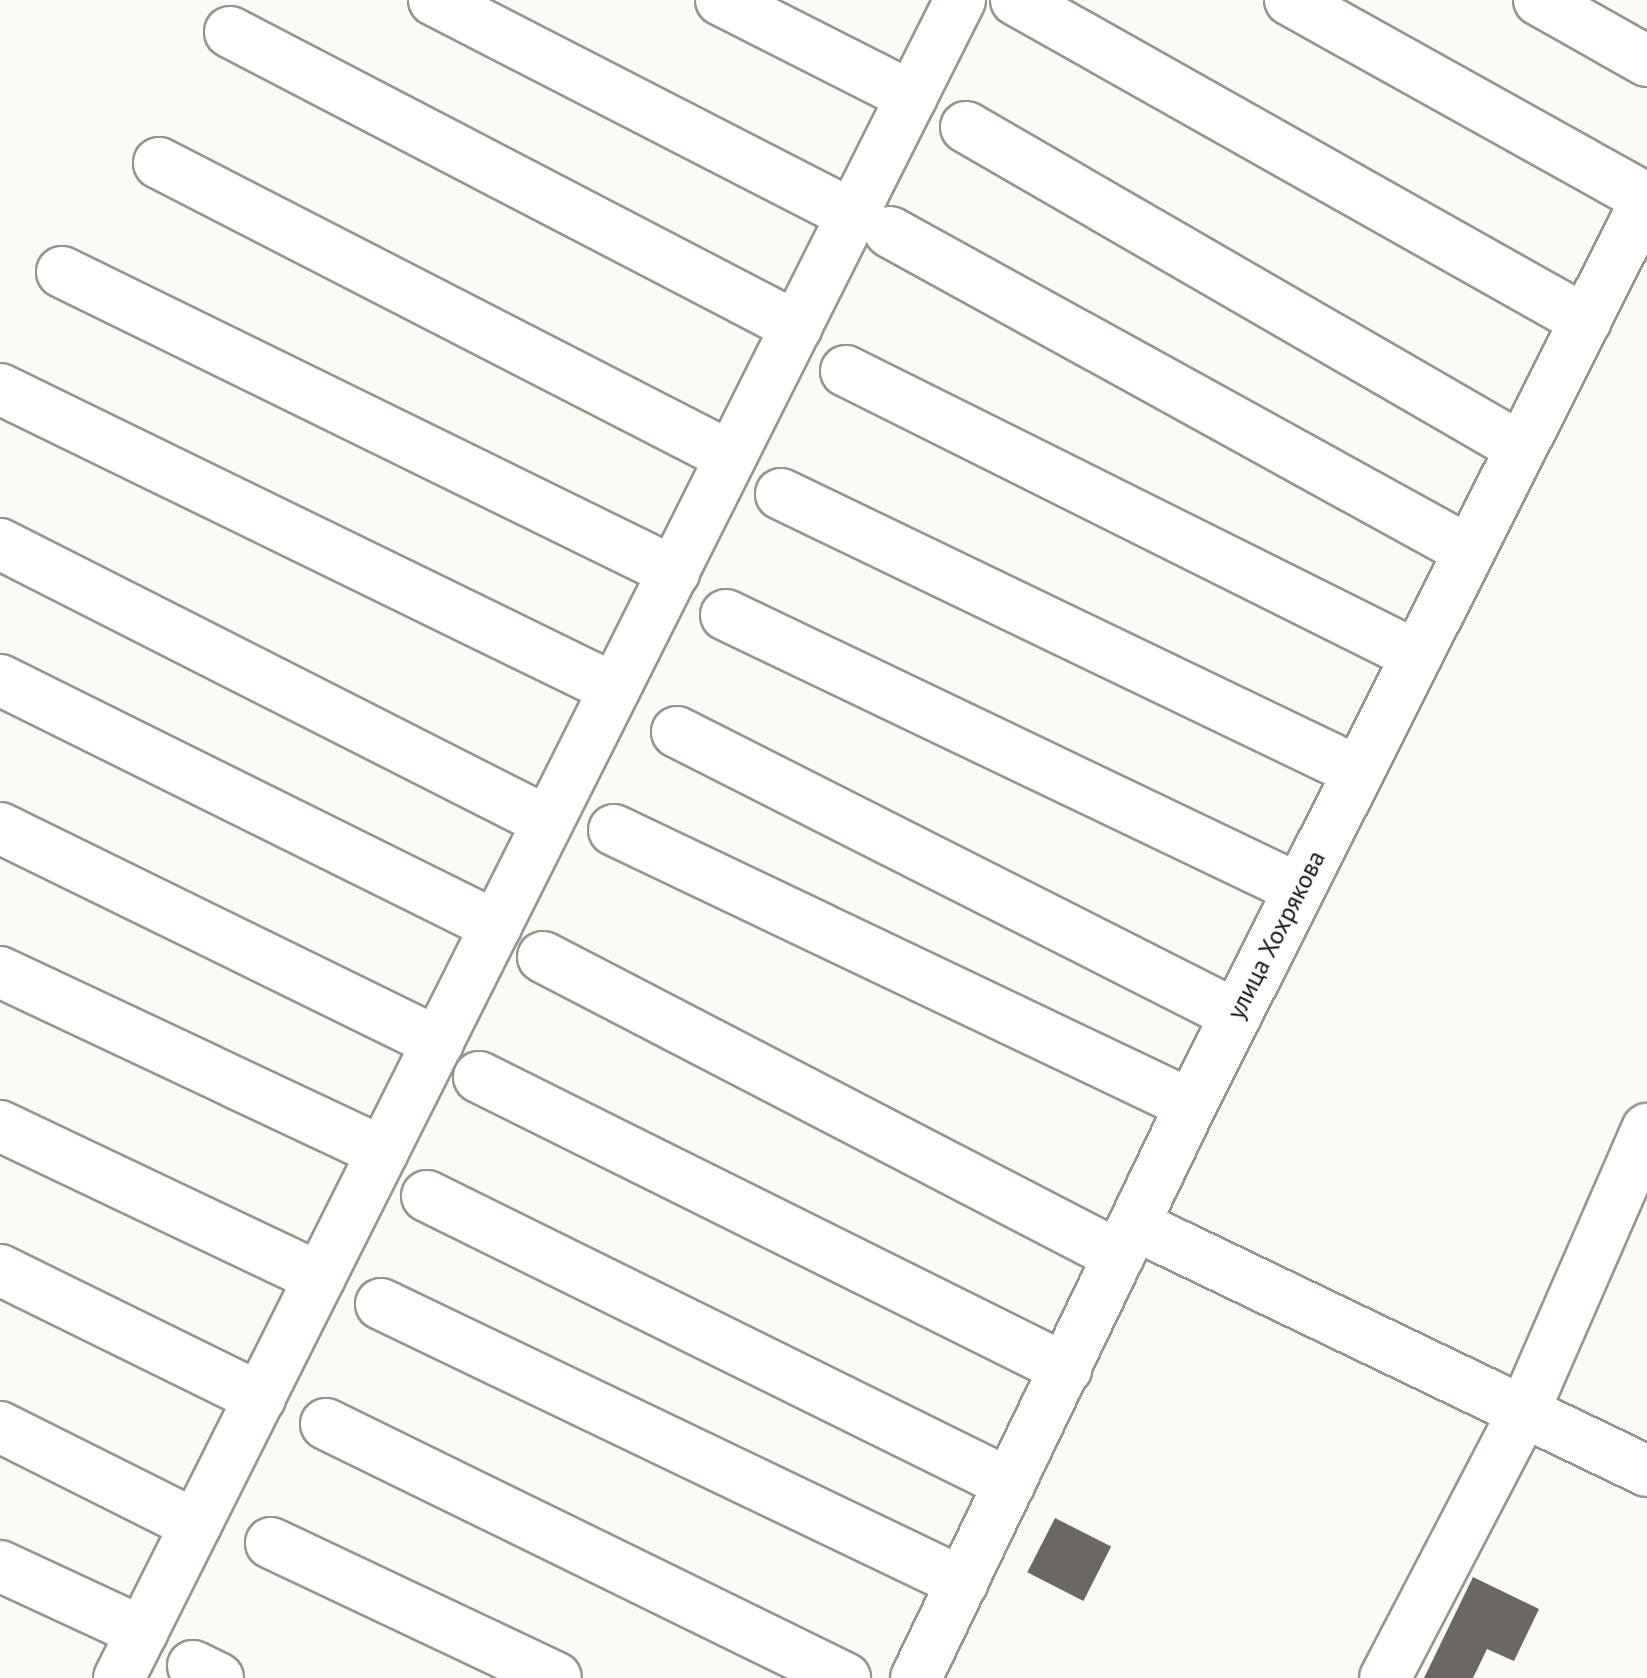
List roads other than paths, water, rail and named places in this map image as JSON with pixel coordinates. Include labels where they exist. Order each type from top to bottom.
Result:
[{"type":"street","points":[[434,0],[872,223],[1470,552]]},
{"type":"street","points":[[721,0],[912,96]]},
{"type":"street","points":[[119,1678],[797,327],[872,223],[912,96],[960,0]]},
{"type":"street","points":[[1016,0],[1586,320]]},
{"type":"street","points":[[1290,0],[1647,198]]},
{"type":"street","points":[[1539,0],[1647,61]]},
{"type":"street","points":[[230,32],[797,327]]},
{"type":"street","points":[[966,127],[1521,448]]},
{"type":"street","points":[[159,163],[731,457]]},
{"type":"street","name":"улица Хохрякова","points":[[916,1678],[1191,1105],[1647,198]]},
{"type":"street","points":[[62,272],[674,572]]},
{"type":"street","points":[[846,370],[1417,656]]},
{"type":"street","points":[[0,389],[615,689]]},
{"type":"street","points":[[780,494],[1358,772]]},
{"type":"street","points":[[0,544],[548,822]]},
{"type":"street","points":[[726,615],[1299,889]]},
{"type":"street","points":[[0,680],[496,926]]},
{"type":"street","points":[[677,732],[1236,1015]]},
{"type":"street","points":[[0,828],[438,1043]]},
{"type":"street","points":[[614,830],[1191,1105]]},
{"type":"street","points":[[543,957],[1127,1240],[1524,1411],[1647,1471]]},
{"type":"street","points":[[0,972],[383,1152]]},
{"type":"street","points":[[479,1077],[1066,1369]]},
{"type":"street","points":[[0,1126],[320,1278]]},
{"type":"street","points":[[1384,1678],[1524,1411],[1647,1129]]},
{"type":"street","points":[[426,1196],[1010,1484]]},
{"type":"street","points":[[0,1270],[260,1398]]},
{"type":"street","points":[[381,1304],[964,1583]]},
{"type":"street","points":[[326,1424],[845,1678]]},
{"type":"street","points":[[0,1427],[196,1525]]},
{"type":"street","points":[[272,1543],[556,1678]]},
{"type":"street","points":[[0,1566],[142,1632]]}]
